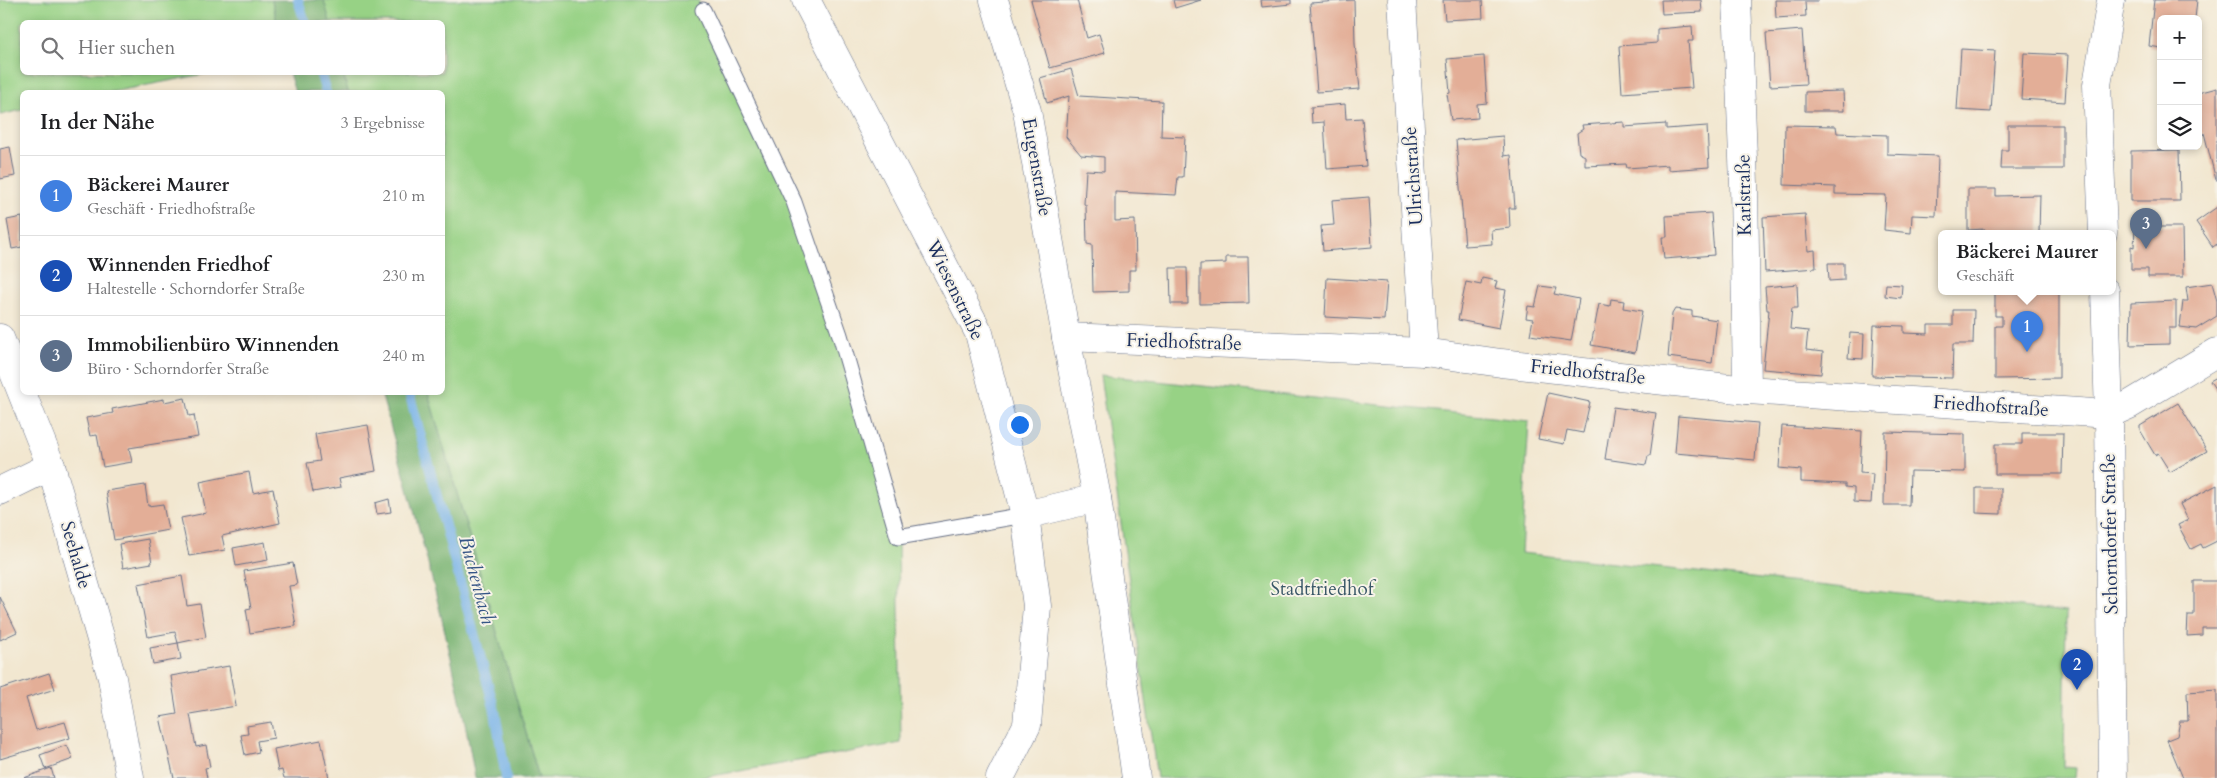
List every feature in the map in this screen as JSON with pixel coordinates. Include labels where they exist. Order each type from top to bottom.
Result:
[{"type":"street","name":"Wiesenstraße","points":[[806,0],[979,333],[1025,515],[1037,606],[1027,725],[1000,778]]},
{"type":"street","name":"Eugenstraße","points":[[994,0],[1027,111],[1066,337],[1097,498],[1136,778]]},
{"type":"street","name":"Ulrichstraße","points":[[1402,0],[1424,352]]},
{"type":"street","name":"Karlstraße","points":[[1737,0],[1744,184],[1747,390]]},
{"type":"street","points":[[2102,230],[2097,85],[2111,0]]},
{"type":"street","name":"Schorndorfer Straße","points":[[2105,295],[2109,414],[2113,778]]},
{"type":"street","name":"Friedhofstraße","points":[[1066,337],[1424,352],[1501,363],[1747,390],[2109,414]]},
{"type":"street","name":"Seehalde","points":[[0,338],[20,388]]},
{"type":"street","points":[[2109,414],[2129,405],[2217,352]]},
{"type":"street","name":"Seehalde","points":[[23,395],[51,466],[112,678],[130,778]]},
{"type":"street","points":[[0,491],[51,466]]},
{"type":"street","points":[[1025,515],[1097,498]]},
{"type":"lane","points":[[703,10],[794,202],[840,336],[898,537],[1025,515]]},
{"type":"green space","points":[[0,0],[272,0],[277,20],[20,20],[20,75],[200,75],[121,90],[20,90],[20,110],[0,115]]},
{"type":"green space","points":[[272,0],[324,0],[329,20],[277,20]]},
{"type":"green space","points":[[323,0],[698,0],[794,202],[898,537],[901,743],[700,778],[539,778],[429,395],[445,395],[445,90],[347,90],[344,75],[445,75],[445,20],[329,20]]},
{"type":"green space","points":[[290,75],[344,75],[347,90],[294,90]]},
{"type":"green space","name":"Stadtfriedhof","points":[[1100,375],[1529,421],[1521,553],[2066,612],[2064,767],[2076,768],[2075,778],[1157,778]]},
{"type":"green space","points":[[382,395],[429,395],[539,778],[475,778],[456,681],[421,536]]},
{"type":"building","points":[[1031,0],[1077,0],[1087,38],[1099,34],[1105,53],[1050,68]]},
{"type":"building","points":[[1173,0],[1201,0],[1175,8]]},
{"type":"building","points":[[1261,0],[1291,0],[1291,4],[1262,7]]},
{"type":"building","points":[[1354,0],[1355,44],[1360,89],[1317,92],[1310,3]]},
{"type":"building","points":[[1443,0],[1482,0],[1483,18],[1445,20]]},
{"type":"building","points":[[1661,0],[1701,0],[1702,12],[1662,14]]},
{"type":"building","points":[[1775,0],[1818,0],[1818,2],[1805,2],[1806,16],[1776,18]]},
{"type":"building","points":[[2154,0],[2197,0],[2195,15],[2157,15],[2157,47],[2149,46]]},
{"type":"building","points":[[1692,26],[1693,41],[1688,41],[1692,88],[1622,93],[1619,46],[1657,43],[1657,29]]},
{"type":"building","points":[[1802,30],[1806,84],[1770,86],[1766,33]]},
{"type":"building","points":[[1961,49],[1995,51],[1991,112],[1957,110]]},
{"type":"building","points":[[2024,53],[2068,55],[2065,102],[2021,99]]},
{"type":"building","points":[[1484,56],[1487,103],[1477,104],[1478,118],[1451,120],[1447,94],[1450,93],[1447,59]]},
{"type":"building","points":[[1071,69],[1079,96],[1162,101],[1161,136],[1185,137],[1183,177],[1178,177],[1176,195],[1115,192],[1115,221],[1135,220],[1136,270],[1129,270],[1129,291],[1093,292],[1092,245],[1087,244],[1086,205],[1084,204],[1086,170],[1104,171],[1104,157],[1081,155],[1066,137],[1069,96],[1047,103],[1040,78]]},
{"type":"building","points":[[2217,88],[2217,180],[2204,133],[2202,133],[2202,92]]},
{"type":"building","points":[[1843,91],[1844,111],[1805,111],[1805,92]]},
{"type":"building","points":[[1345,104],[1346,119],[1362,118],[1366,166],[1327,169],[1324,122],[1312,123],[1311,107]]},
{"type":"building","points":[[1624,122],[1624,127],[1666,124],[1666,129],[1707,126],[1709,167],[1668,170],[1668,165],[1627,168],[1626,164],[1585,166],[1585,156],[1579,153],[1577,133],[1583,129],[1582,125]]},
{"type":"building","points":[[1785,125],[1836,126],[1837,133],[1887,135],[1887,154],[1938,156],[1936,216],[1912,215],[1911,233],[1884,230],[1886,195],[1835,194],[1835,187],[1784,185]]},
{"type":"building","points":[[2008,125],[2063,125],[2063,169],[2001,169],[2002,150],[2008,150]]},
{"type":"building","points":[[1503,136],[1504,156],[1511,155],[1515,208],[1509,208],[1510,228],[1491,230],[1492,244],[1465,246],[1456,140]]},
{"type":"building","points":[[10,147],[15,176],[0,179],[0,149]]},
{"type":"building","points":[[2179,150],[2180,201],[2131,201],[2131,151]]},
{"type":"building","points":[[1968,189],[1996,189],[1996,196],[2040,195],[2039,230],[1968,230]]},
{"type":"building","points":[[1369,197],[1372,247],[1323,251],[1321,226],[1334,225],[1332,200]]},
{"type":"building","points":[[2217,207],[2217,244],[2213,247],[2196,222]]},
{"type":"building","points":[[1711,213],[1714,255],[1664,259],[1662,237],[1667,237],[1666,216]]},
{"type":"building","points":[[1805,214],[1808,251],[1815,250],[1816,268],[1765,272],[1763,217]]},
{"type":"building","points":[[20,217],[20,247],[12,249],[7,220]]},
{"type":"building","points":[[2135,227],[2182,227],[2183,277],[2148,277],[2148,269],[2131,269],[2131,246],[2134,247]]},
{"type":"building","points":[[1226,257],[1248,257],[1249,303],[1200,304],[1200,264],[1226,263]]},
{"type":"building","points":[[1828,263],[1844,263],[1844,280],[1829,281]]},
{"type":"building","points":[[1170,268],[1187,268],[1188,304],[1171,304]]},
{"type":"building","points":[[1327,278],[1387,282],[1384,320],[1325,317]]},
{"type":"building","points":[[1482,278],[1497,281],[1495,288],[1506,290],[1499,328],[1458,320],[1466,282],[1481,285]]},
{"type":"building","points":[[2212,283],[2217,301],[2217,316],[2196,329],[2180,327],[2183,301],[2188,301],[2186,287]]},
{"type":"building","points":[[1797,284],[1798,308],[1792,308],[1790,329],[1808,331],[1806,350],[1823,352],[1821,374],[1763,369],[1769,310],[1767,310],[1765,287]]},
{"type":"building","points":[[1886,284],[1902,285],[1901,298],[1885,296]]},
{"type":"building","points":[[1540,286],[1556,288],[1554,294],[1579,299],[1571,341],[1530,335],[1533,319],[1526,318],[1528,306],[1535,307]]},
{"type":"building","points":[[1995,295],[2059,295],[2059,378],[1995,379],[1995,326],[2002,326],[2002,316],[1995,316]]},
{"type":"building","points":[[1611,299],[1624,301],[1623,308],[1642,311],[1635,353],[1591,345],[1599,304],[1610,306]]},
{"type":"building","points":[[2176,301],[2176,328],[2169,328],[2169,344],[2130,345],[2131,303]]},
{"type":"building","points":[[1675,309],[1692,311],[1692,316],[1717,320],[1712,363],[1668,357],[1672,314]]},
{"type":"building","points":[[1953,310],[1974,310],[1973,344],[1953,344],[1952,378],[1872,376],[1874,325],[1904,326],[1904,333],[1928,334],[1928,325],[1953,325]]},
{"type":"building","points":[[1850,333],[1864,334],[1863,359],[1848,358]]},
{"type":"building","points":[[2217,377],[2217,392],[2210,381]]},
{"type":"building","points":[[1548,393],[1590,402],[1583,433],[1567,430],[1564,444],[1538,439]]},
{"type":"building","points":[[185,398],[189,416],[194,415],[198,437],[129,448],[132,462],[103,467],[97,435],[90,436],[86,418],[113,413],[112,409],[164,399],[164,402]]},
{"type":"building","points":[[2178,403],[2207,451],[2170,472],[2158,453],[2155,455],[2140,430],[2140,426]]},
{"type":"building","points":[[1613,407],[1656,413],[1650,456],[1648,456],[1646,465],[1605,459]]},
{"type":"building","points":[[1678,416],[1758,423],[1755,460],[1675,453]]},
{"type":"building","points":[[368,425],[376,471],[339,478],[341,487],[313,492],[307,463],[320,461],[315,434]]},
{"type":"building","points":[[1782,426],[1862,431],[1860,473],[1873,474],[1871,503],[1854,502],[1854,488],[1845,487],[1845,484],[1801,482],[1801,470],[1779,468]]},
{"type":"building","points":[[1885,432],[1965,434],[1965,472],[1910,471],[1909,505],[1884,505]]},
{"type":"building","points":[[2022,433],[2063,433],[2062,474],[1995,474],[1995,444],[2022,444]]},
{"type":"building","points":[[249,472],[253,493],[273,489],[280,523],[222,536],[225,550],[189,556],[181,518],[206,513],[200,482]]},
{"type":"building","points":[[145,485],[148,506],[163,504],[168,530],[114,540],[106,491]]},
{"type":"building","points":[[2217,485],[2217,541],[2203,548],[2201,544],[2191,549],[2178,525],[2188,520],[2180,504]]},
{"type":"building","points":[[1976,488],[2001,488],[2001,514],[1976,513]]},
{"type":"building","points":[[389,499],[391,512],[377,514],[375,503]]},
{"type":"building","points":[[148,539],[152,563],[123,568],[119,544]]},
{"type":"building","points":[[265,542],[268,560],[236,566],[233,548]]},
{"type":"building","points":[[293,563],[297,585],[289,586],[296,626],[250,633],[246,609],[251,608],[244,571]]},
{"type":"building","points":[[182,576],[187,606],[200,604],[206,637],[178,643],[175,632],[148,637],[138,584]]},
{"type":"building","points":[[2194,581],[2217,581],[2217,628],[2202,628],[2202,635],[2187,636],[2188,615],[2194,615]]},
{"type":"building","points":[[0,597],[17,632],[0,640]]},
{"type":"building","points":[[178,643],[181,659],[153,664],[150,648]]},
{"type":"building","points":[[229,666],[236,706],[190,714],[196,747],[206,745],[210,767],[205,768],[207,778],[174,778],[160,717],[177,714],[171,676]]},
{"type":"building","points":[[49,673],[55,689],[26,698],[36,730],[65,722],[70,738],[0,759],[0,689]]},
{"type":"building","points":[[2217,690],[2217,778],[2183,778],[2167,740],[2177,736],[2180,721],[2188,721],[2187,692]]},
{"type":"building","points":[[271,722],[274,738],[257,741],[259,752],[245,755],[241,735],[248,734],[247,726]]},
{"type":"building","points":[[321,740],[329,778],[284,778],[282,770],[278,771],[274,749]]},
{"type":"building","points":[[67,745],[73,759],[45,769],[40,755]]},
{"type":"building","points":[[51,768],[54,778],[24,778]]},
{"type":"waterway","name":"Buchenbach","points":[[298,0],[304,20]]},
{"type":"waterway","name":"Buchenbach","points":[[321,75],[325,90]]},
{"type":"waterway","name":"Buchenbach","points":[[410,395],[495,711],[506,778]]},
{"type":"place","name":"Immobilienbüro Winnenden","points":[[2146,249]]},
{"type":"place","name":"Bäckerei Maurer","points":[[2027,352]]},
{"type":"place","name":"Winnenden Friedhof","points":[[2077,690]]}]
